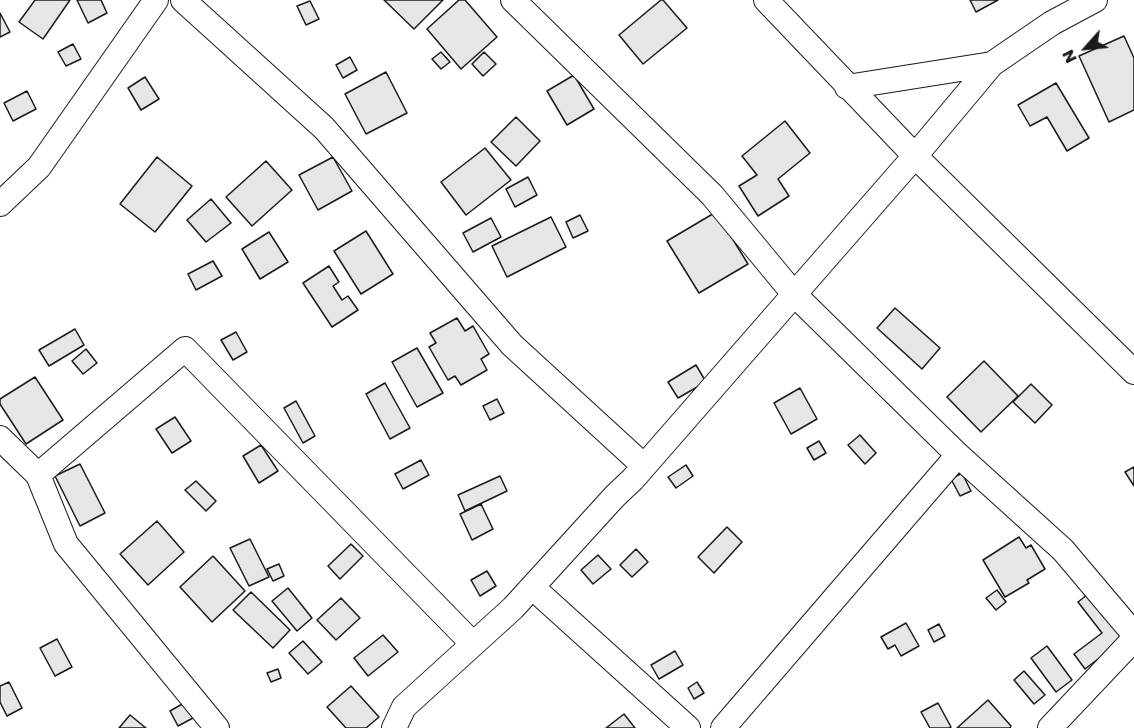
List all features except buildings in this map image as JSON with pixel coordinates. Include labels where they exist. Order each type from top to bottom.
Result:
[{"type":"street","points":[[0,204],[39,166],[156,0]]},
{"type":"street","points":[[183,0],[324,128],[512,345],[644,466]]},
{"type":"street","points":[[513,0],[712,195],[794,294],[958,455],[1063,550],[1134,634]]},
{"type":"street","points":[[766,0],[915,156],[1134,372]]},
{"type":"street","points":[[394,728],[404,707],[513,609],[644,466],[915,156],[992,64],[1052,23],[1095,0]]},
{"type":"street","points":[[847,87],[992,64]]},
{"type":"street","points":[[38,474],[185,350],[473,644]]},
{"type":"street","points":[[0,438],[38,474],[66,544],[217,728]]},
{"type":"street","points":[[723,728],[958,455]]},
{"type":"street","points":[[532,587],[688,728]]},
{"type":"street","points":[[1050,728],[1134,639]]}]
